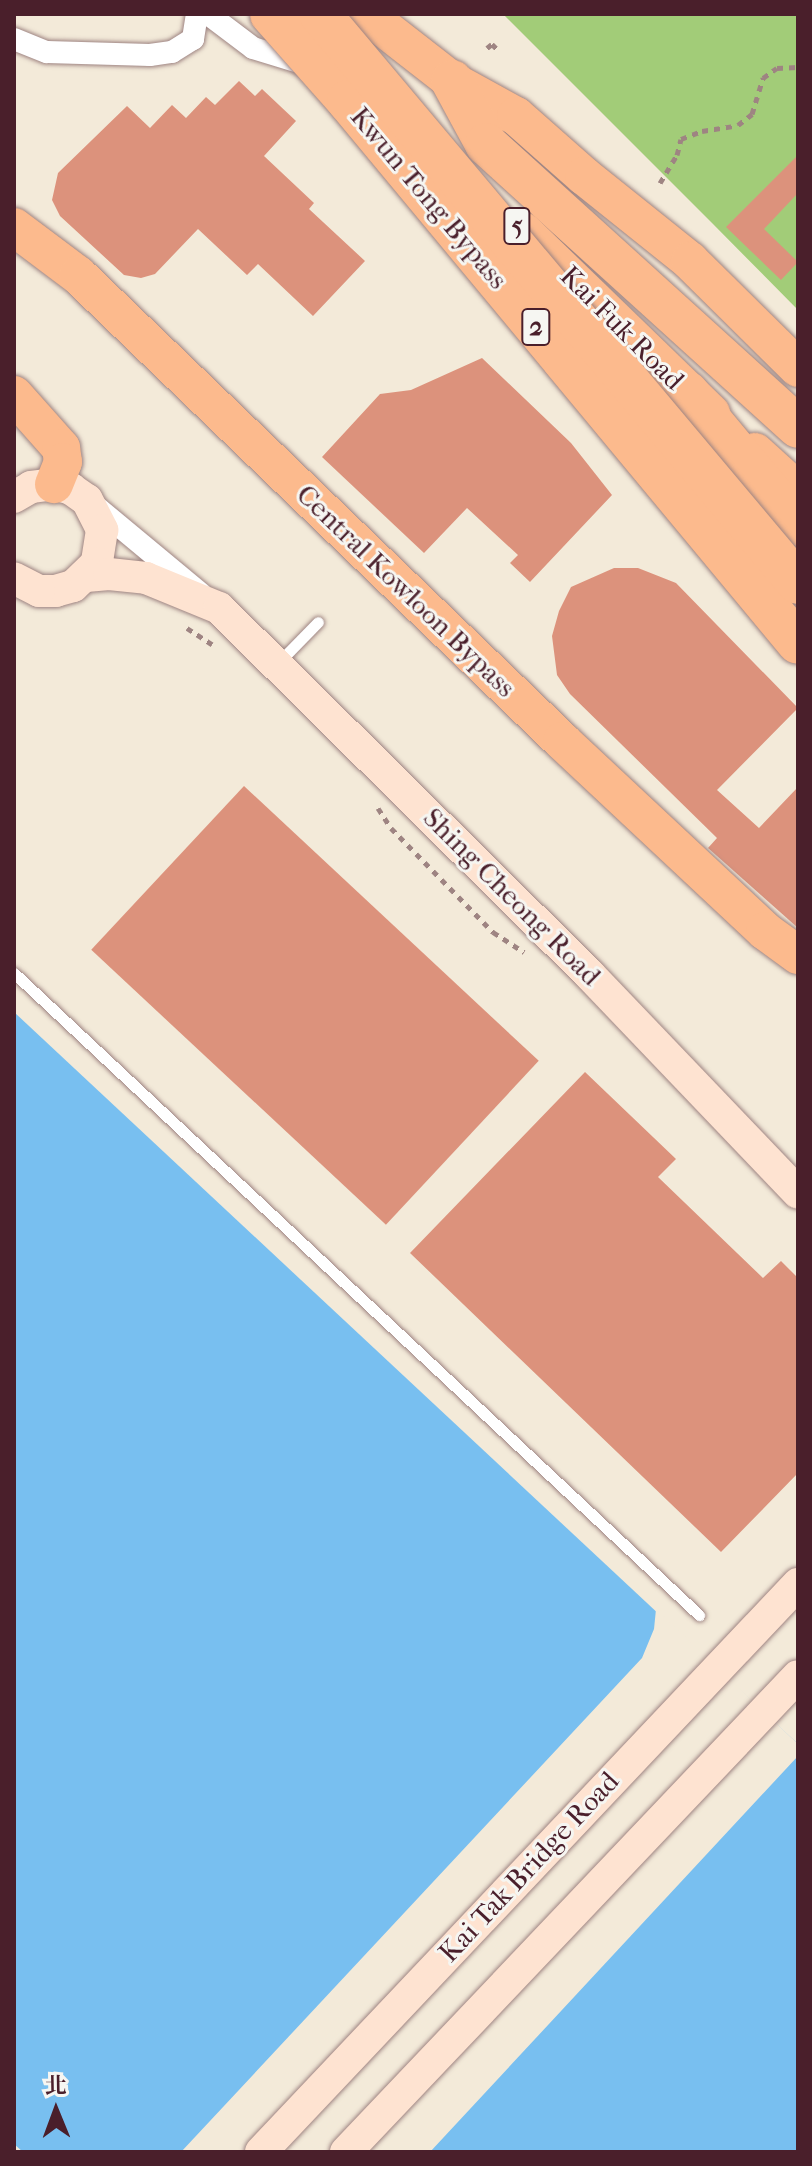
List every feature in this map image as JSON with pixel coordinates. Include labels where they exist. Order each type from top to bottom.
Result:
[{"type":"highway","name":"Kai Fuk Road","points":[[258,14],[358,87],[468,181],[687,392],[798,491]]},
{"type":"highway","name":"Kwun Tong Bypass","points":[[271,14],[348,101],[798,643]]},
{"type":"highway","name":"Kwun Tong Bypass","points":[[320,14],[798,583]]},
{"type":"highway","points":[[380,20],[452,81],[516,116],[584,176],[647,224],[798,368]]},
{"type":"highway","points":[[452,81],[486,144],[798,427]]},
{"type":"highway","name":"Central Kowloon Bypass","points":[[14,227],[78,275],[594,772],[765,931],[798,955]]},
{"type":"highway","points":[[687,392],[798,525]]},
{"type":"highway","points":[[14,395],[61,448],[70,492]]},
{"type":"main road","points":[[14,497],[31,487],[70,492],[102,530],[102,546],[86,576]]},
{"type":"main road","name":"Shing Cheong Road","points":[[14,578],[39,591],[56,591],[86,576],[109,574],[146,578],[219,608],[590,975],[798,1193]]},
{"type":"main road","name":"Kai Tak Bridge Road","points":[[261,2152],[798,1584]]},
{"type":"main road","points":[[346,2152],[798,1676]]},
{"type":"street","points":[[14,39],[47,52],[161,54],[183,48],[193,39],[197,14]]},
{"type":"street","name":"Kai Fuk Road","points":[[208,14],[253,48],[335,72]]},
{"type":"street","name":"Shing Cheong Road","points":[[70,492],[219,608]]},
{"type":"lane","points":[[278,664],[318,622]]},
{"type":"lane","points":[[14,973],[699,1615]]},
{"type":"path","points":[[487,48],[492,44],[497,49]]},
{"type":"path","points":[[660,183],[677,155],[681,139],[702,131],[738,125],[752,114],[763,78],[777,68],[798,67]]},
{"type":"path","points":[[180,623],[224,654]]},
{"type":"path","points":[[375,804],[391,828],[493,932],[531,957]]},
{"type":"green space","points":[[503,14],[798,14],[798,310],[713,224]]},
{"type":"water","points":[[14,1012],[798,1744],[798,2152],[23,2152],[14,2144]]},
{"type":"pier","points":[[656,1609],[798,1744],[798,1756],[430,2152],[181,2152],[642,1658],[654,1629]]},
{"type":"building","points":[[239,81],[255,96],[262,89],[296,121],[264,156],[314,203],[309,209],[365,261],[313,316],[258,264],[247,275],[198,229],[155,274],[141,278],[124,275],[60,216],[52,200],[58,173],[127,106],[150,128],[172,105],[186,118],[206,97],[215,105]]},
{"type":"building","points":[[798,155],[798,193],[764,229],[798,262],[781,280],[726,227]]},
{"type":"building","points":[[482,358],[571,443],[612,495],[530,582],[510,563],[518,555],[467,508],[424,553],[322,457],[380,394],[411,390]]},
{"type":"building","points":[[614,568],[638,568],[676,583],[798,708],[717,790],[759,828],[798,787],[798,928],[708,848],[717,838],[570,694],[557,675],[552,636],[559,611],[571,587]]},
{"type":"building","points":[[244,786],[539,1061],[386,1225],[91,950]]},
{"type":"building","points":[[585,1072],[676,1159],[658,1177],[763,1278],[781,1261],[798,1278],[798,1473],[721,1552],[410,1253]]}]
